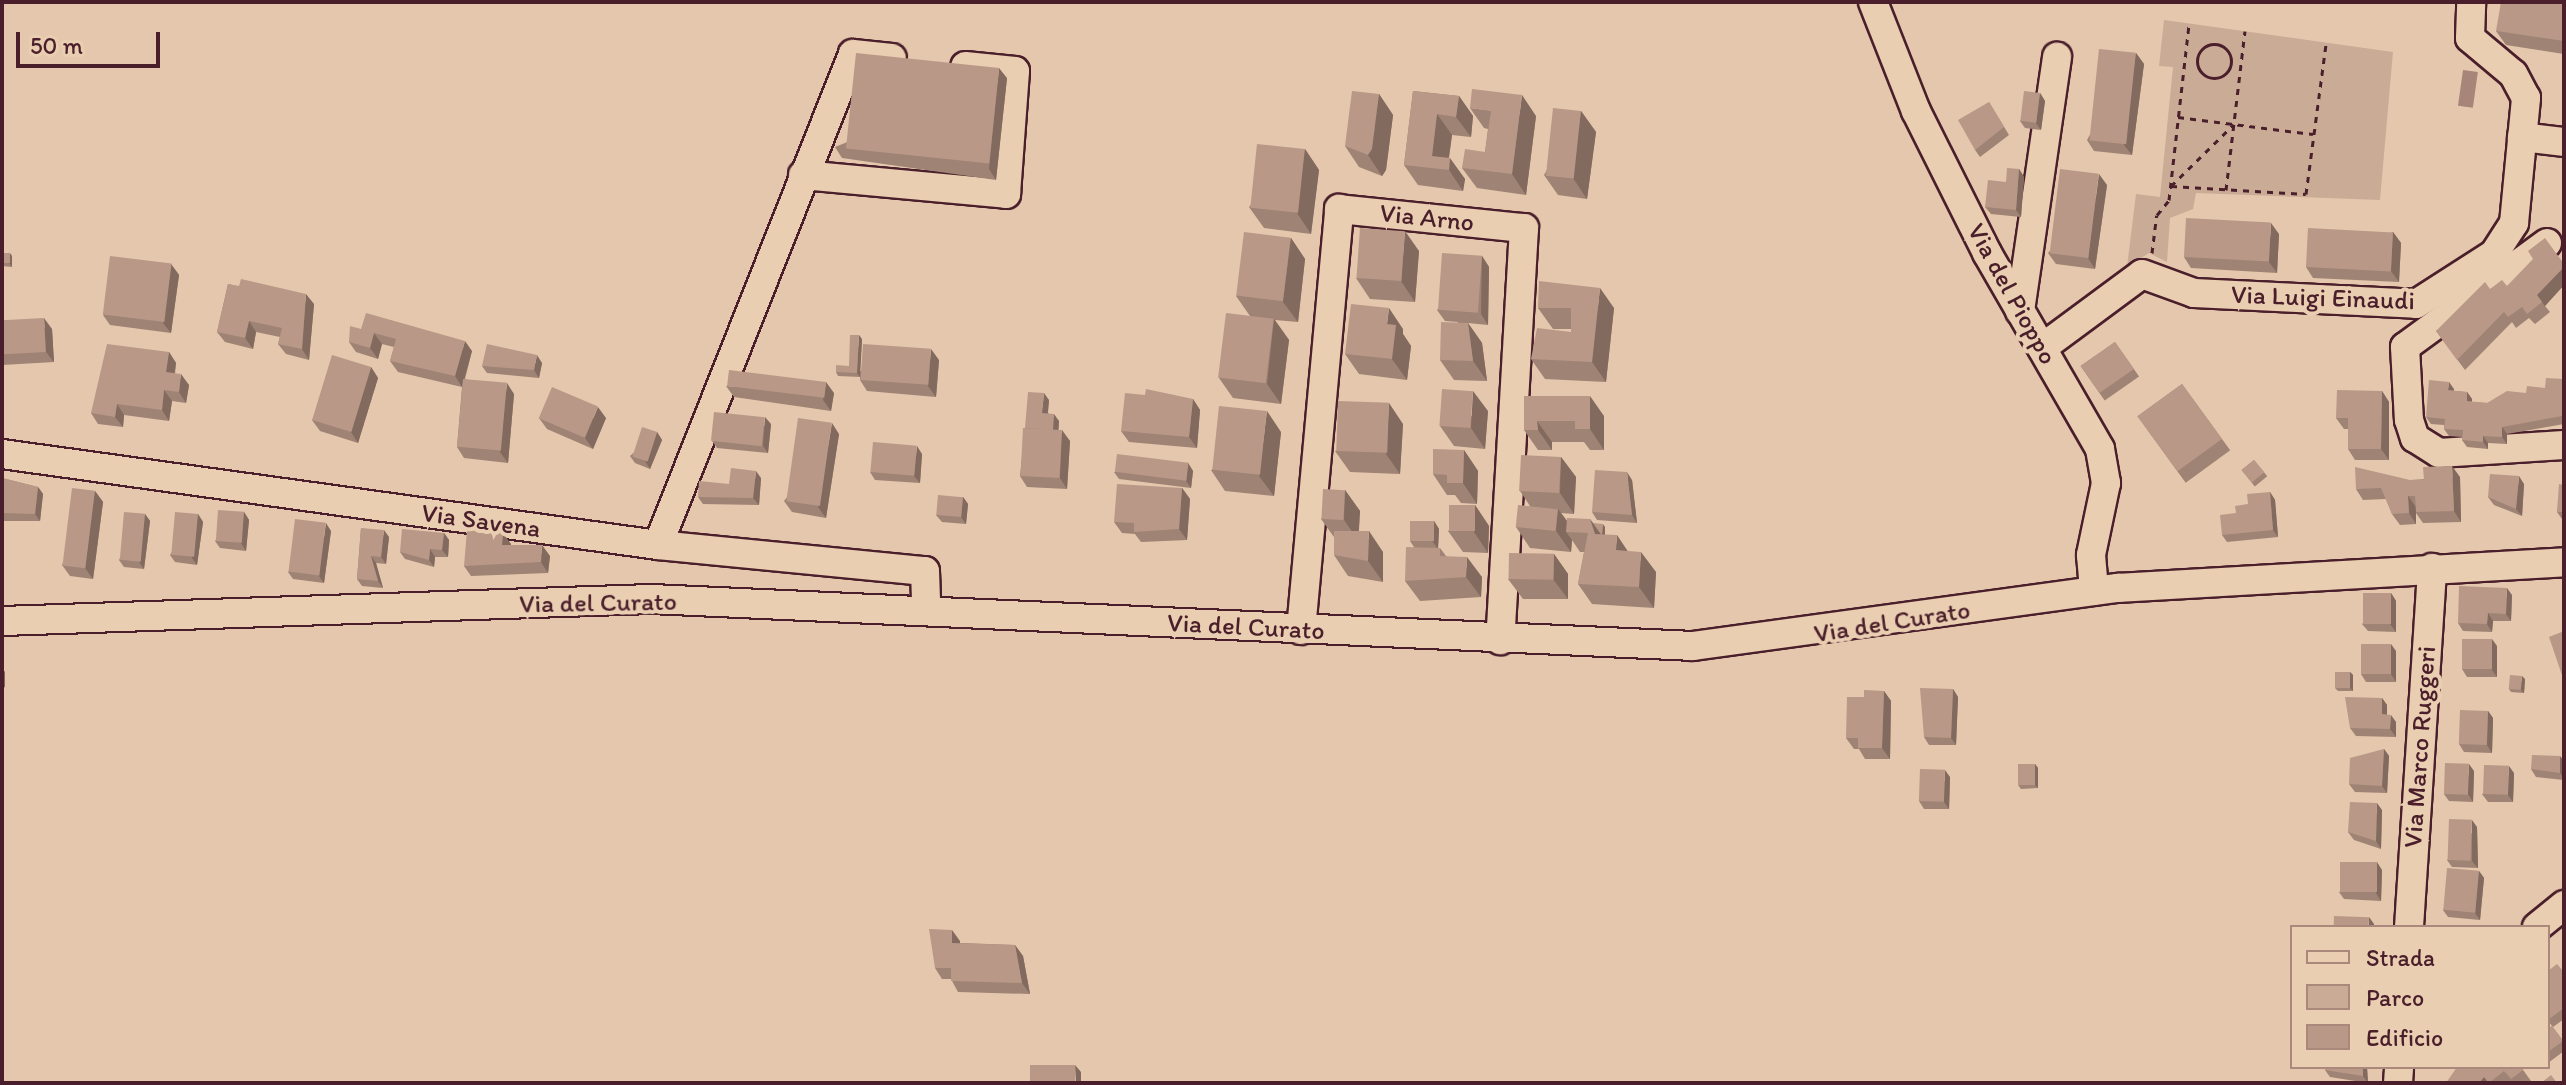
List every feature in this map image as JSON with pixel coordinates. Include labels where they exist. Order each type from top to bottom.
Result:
[{"type":"street","name":"Via del Pioppo","points":[[1873,2],[1916,111],[2106,471],[2091,555],[2094,591]]},
{"type":"street","name":"Via Luigi Einaudi","points":[[2149,273],[2194,293],[2423,303],[2506,242],[2526,98],[2513,74],[2470,38],[2471,2]]},
{"type":"street","points":[[658,545],[803,175],[853,54],[1015,71],[1006,194],[803,175]]},
{"type":"street","points":[[2020,311],[2057,57]]},
{"type":"street","points":[[2522,137],[2564,142]]},
{"type":"street","name":"Via Arno","points":[[1301,630],[1339,209],[1524,228],[1500,640]]},
{"type":"street","points":[[2547,243],[2405,347],[2409,420],[2415,438],[2439,453],[2564,445]]},
{"type":"street","points":[[2042,348],[2149,273]]},
{"type":"street","name":"Via Savena","points":[[2,454],[658,545],[925,571],[926,609]]},
{"type":"street","name":"Via del Curato","points":[[2,621],[651,599],[926,609],[1500,640],[1731,644],[2094,591],[2564,562]]},
{"type":"street","name":"Via del Curato","points":[[2485,566],[2564,579]]},
{"type":"street","name":"Via Marco Ruggeri","points":[[2409,925],[2432,568]]},
{"type":"street","points":[[2539,925],[2564,905]]},
{"type":"path","points":[[2171,186],[2189,24]]},
{"type":"path","points":[[2226,190],[2245,31]]},
{"type":"path","points":[[2185,58],[2197,59],[2215,44],[2228,52],[2230,65]]},
{"type":"path","points":[[2171,186],[2306,194],[2326,44]]},
{"type":"path","points":[[2197,59],[2209,78],[2230,65],[2241,67]]},
{"type":"path","points":[[2178,117],[2314,135]]},
{"type":"path","points":[[2149,273],[2157,215],[2171,186],[2234,124]]},
{"type":"green space","points":[[2164,20],[2393,52],[2380,200],[2196,193],[2193,209],[2170,218],[2167,262],[2149,253],[2127,267],[2136,194],[2160,197],[2173,67],[2159,66]]},
{"type":"shaded area","points":[[2463,70],[2478,72],[2473,108],[2458,106]]},
{"type":"building","points":[[2501,2],[2564,2],[2564,41],[2496,31]]},
{"type":"building","points":[[2099,49],[2136,53],[2126,144],[2089,140]]},
{"type":"building","points":[[856,53],[999,68],[989,164],[846,148]]},
{"type":"building","points":[[1472,89],[1522,95],[1512,174],[1462,168],[1465,149],[1485,152],[1491,111],[1470,108]]},
{"type":"building","points":[[1352,91],[1379,94],[1372,149],[1368,155],[1345,146]]},
{"type":"building","points":[[1413,91],[1459,96],[1456,117],[1437,114],[1432,156],[1450,158],[1449,170],[1404,165]]},
{"type":"building","points":[[2024,91],[2040,93],[2036,123],[2020,121]]},
{"type":"building","points":[[1989,102],[2004,127],[1975,150],[1958,120]]},
{"type":"building","points":[[1553,108],[1581,111],[1574,179],[1546,176]]},
{"type":"building","points":[[1257,144],[1305,149],[1298,213],[1250,208]]},
{"type":"building","points":[[2007,168],[2019,169],[2016,210],[1985,207],[1988,180],[2006,182]]},
{"type":"building","points":[[2060,169],[2099,174],[2088,258],[2050,253]]},
{"type":"building","points":[[2186,218],[2271,222],[2269,261],[2184,257]]},
{"type":"building","points":[[1360,228],[1405,231],[1401,281],[1357,278]]},
{"type":"building","points":[[2308,228],[2393,232],[2391,271],[2306,267]]},
{"type":"building","points":[[1244,232],[1291,238],[1283,301],[1236,296]]},
{"type":"building","points":[[2545,238],[2564,267],[2537,295],[2542,302],[2527,314],[2522,307],[2508,317],[2504,312],[2457,360],[2436,331],[2485,282],[2490,289],[2502,280],[2507,286],[2533,259],[2528,251]]},
{"type":"building","points":[[2,253],[10,253],[10,263],[2,263]]},
{"type":"building","points":[[1442,253],[1482,256],[1478,313],[1438,310]]},
{"type":"building","points":[[110,256],[172,264],[164,322],[103,315]]},
{"type":"building","points":[[241,279],[306,294],[302,349],[278,344],[282,328],[249,321],[245,338],[217,332],[228,284],[239,286]]},
{"type":"building","points":[[1539,281],[1600,288],[1592,362],[1531,359],[1537,328],[1571,332],[1571,308],[1538,308]]},
{"type":"building","points":[[1351,304],[1389,308],[1387,324],[1396,325],[1392,359],[1345,354]]},
{"type":"building","points":[[366,313],[465,341],[455,376],[390,361],[396,339],[374,333],[370,348],[349,342],[350,326],[361,329]]},
{"type":"building","points":[[1226,313],[1274,319],[1266,383],[1218,378]]},
{"type":"building","points":[[44,318],[46,352],[4,354],[2,320]]},
{"type":"building","points":[[1441,322],[1468,323],[1473,361],[1440,360]]},
{"type":"building","points":[[850,335],[859,335],[857,373],[836,372],[836,365],[849,366]]},
{"type":"building","points":[[2115,342],[2134,369],[2100,393],[2081,366]]},
{"type":"building","points":[[107,344],[169,352],[166,372],[181,374],[179,392],[164,390],[162,410],[117,404],[115,417],[91,413]]},
{"type":"building","points":[[487,344],[537,355],[534,370],[482,366]]},
{"type":"building","points":[[863,344],[931,349],[928,385],[860,380]]},
{"type":"building","points":[[332,355],[371,367],[351,432],[312,420]]},
{"type":"building","points":[[729,370],[826,382],[824,398],[727,386]]},
{"type":"building","points":[[2546,378],[2564,379],[2562,416],[2502,427],[2502,437],[2483,436],[2483,442],[2462,440],[2463,430],[2444,429],[2445,419],[2426,417],[2429,380],[2449,382],[2448,390],[2467,392],[2467,401],[2487,403],[2507,391],[2526,393],[2527,386],[2545,388]]},
{"type":"building","points":[[463,379],[507,383],[501,451],[457,447]]},
{"type":"building","points":[[2182,384],[2222,439],[2177,471],[2138,416]]},
{"type":"building","points":[[552,387],[598,407],[585,438],[539,418]]},
{"type":"building","points":[[1146,389],[1193,399],[1189,437],[1121,431],[1125,393],[1145,395]]},
{"type":"building","points":[[1442,389],[1473,391],[1470,428],[1439,426]]},
{"type":"building","points":[[2337,390],[2382,391],[2381,449],[2348,449],[2348,418],[2336,418]]},
{"type":"building","points":[[1028,392],[1044,393],[1042,413],[1054,414],[1053,430],[1025,428]]},
{"type":"building","points":[[1524,396],[1590,396],[1590,429],[1575,429],[1575,421],[1537,421],[1538,430],[1524,430]]},
{"type":"building","points":[[1338,401],[1389,403],[1387,453],[1336,451]]},
{"type":"building","points":[[1219,406],[1267,411],[1260,475],[1212,470]]},
{"type":"building","points":[[714,412],[765,417],[762,446],[711,441]]},
{"type":"building","points":[[798,418],[832,423],[820,506],[786,501]]},
{"type":"building","points":[[642,427],[657,432],[648,461],[632,456]]},
{"type":"building","points":[[1023,428],[1062,430],[1059,478],[1020,476]]},
{"type":"building","points":[[873,442],[917,446],[914,476],[870,472]]},
{"type":"building","points":[[1433,449],[1464,450],[1463,483],[1447,483],[1447,475],[1433,474]]},
{"type":"building","points":[[1117,454],[1188,463],[1186,481],[1115,472]]},
{"type":"building","points":[[1521,455],[1561,457],[1559,493],[1519,491]]},
{"type":"building","points":[[2254,460],[2264,472],[2252,483],[2242,470]]},
{"type":"building","points":[[2452,466],[2454,511],[2416,512],[2415,496],[2408,496],[2409,513],[2392,514],[2381,488],[2356,489],[2355,467],[2410,480],[2424,480],[2423,467]]},
{"type":"building","points":[[731,468],[756,471],[753,498],[698,497],[699,481],[729,484]]},
{"type":"building","points":[[1595,470],[1627,472],[1632,515],[1592,512]]},
{"type":"building","points":[[2490,474],[2519,476],[2516,509],[2488,497]]},
{"type":"building","points":[[2,478],[38,487],[35,514],[2,513]]},
{"type":"building","points":[[1117,484],[1182,488],[1179,529],[1134,532],[1134,523],[1114,522]]},
{"type":"building","points":[[2559,484],[2564,485],[2564,512],[2557,512]]},
{"type":"building","points":[[72,488],[95,491],[85,568],[62,565]]},
{"type":"building","points":[[1323,489],[1345,490],[1343,520],[1321,519]]},
{"type":"building","points":[[2270,492],[2273,530],[2222,535],[2220,515],[2236,513],[2235,506],[2248,504],[2247,494]]},
{"type":"building","points":[[938,495],[963,497],[961,517],[936,515]]},
{"type":"building","points":[[1449,505],[1475,505],[1475,531],[1449,531]]},
{"type":"building","points":[[1518,505],[1558,509],[1555,531],[1516,527]]},
{"type":"building","points":[[218,510],[244,512],[242,543],[216,541]]},
{"type":"building","points":[[124,512],[145,514],[141,562],[120,560]]},
{"type":"building","points":[[175,512],[198,514],[194,557],[171,555]]},
{"type":"building","points":[[1567,518],[1590,519],[1595,534],[1617,535],[1616,550],[1641,552],[1639,587],[1578,584],[1588,533],[1566,532]]},
{"type":"building","points":[[295,519],[326,523],[319,575],[289,572]]},
{"type":"building","points":[[1410,521],[1434,521],[1434,541],[1410,541]]},
{"type":"building","points":[[1593,523],[1603,524],[1602,534],[1601,534]]},
{"type":"building","points":[[361,528],[384,530],[381,557],[371,556],[378,581],[357,579]]},
{"type":"building","points":[[402,529],[444,533],[442,550],[430,549],[429,560],[400,552]]},
{"type":"building","points":[[467,530],[503,533],[502,545],[542,545],[541,562],[464,566]]},
{"type":"building","points":[[1334,531],[1369,531],[1368,561],[1334,555]]},
{"type":"building","points":[[1406,547],[1440,548],[1440,556],[1467,557],[1466,577],[1405,581]]},
{"type":"building","points":[[1509,553],[1554,554],[1554,580],[1509,579]]},
{"type":"building","points":[[2459,586],[2507,588],[2506,614],[2488,613],[2487,624],[2458,623]]},
{"type":"building","points":[[2363,593],[2391,593],[2391,624],[2363,624]]},
{"type":"building","points":[[2564,631],[2564,681],[2549,637]]},
{"type":"building","points":[[2462,639],[2492,639],[2492,669],[2462,669]]},
{"type":"building","points":[[2361,644],[2391,644],[2391,674],[2361,674]]},
{"type":"building","points":[[2335,672],[2350,672],[2350,688],[2335,688]]},
{"type":"building","points":[[2510,675],[2522,676],[2521,690],[2509,689]]},
{"type":"building","points":[[1920,688],[1953,689],[1951,738],[1924,737]]},
{"type":"building","points":[[1864,690],[1884,691],[1882,748],[1858,748],[1858,738],[1846,738],[1847,697],[1864,697]]},
{"type":"building","points":[[2345,697],[2382,698],[2382,714],[2391,715],[2390,729],[2350,728]]},
{"type":"building","points":[[2460,710],[2488,711],[2487,745],[2459,744]]},
{"type":"building","points":[[2384,749],[2382,786],[2349,784],[2350,758]]},
{"type":"building","points":[[2532,755],[2560,756],[2560,773],[2531,769]]},
{"type":"building","points":[[2445,763],[2469,764],[2468,795],[2444,794]]},
{"type":"building","points":[[2018,764],[2035,764],[2035,785],[2018,785]]},
{"type":"building","points":[[2484,765],[2509,766],[2508,795],[2483,794]]},
{"type":"building","points":[[1920,769],[1945,770],[1944,802],[1919,801]]},
{"type":"building","points":[[2350,802],[2377,803],[2376,841],[2348,832]]},
{"type":"building","points":[[2449,819],[2472,820],[2471,861],[2448,860]]},
{"type":"building","points":[[2340,862],[2377,862],[2377,892],[2340,892]]},
{"type":"building","points":[[2447,868],[2479,871],[2475,913],[2443,910]]},
{"type":"building","points":[[2334,916],[2369,917],[2369,925],[2334,925]]},
{"type":"building","points":[[929,929],[952,930],[952,943],[1015,945],[1022,983],[951,981],[951,968],[935,968]]},
{"type":"building","points":[[2557,964],[2564,972],[2564,1008],[2550,1018],[2550,969]]},
{"type":"building","points":[[2552,1026],[2563,1041],[2550,1051]]},
{"type":"building","points":[[1030,1065],[1075,1065],[1075,1083],[1030,1083]]},
{"type":"building","points":[[2363,1069],[2363,1076],[2325,1070]]},
{"type":"building","points":[[2456,1069],[2523,1070],[2511,1079],[2504,1071],[2489,1083],[2484,1077],[2479,1083],[2446,1083]]},
{"type":"building","points":[[2551,1075],[2557,1083],[2541,1083]]}]
